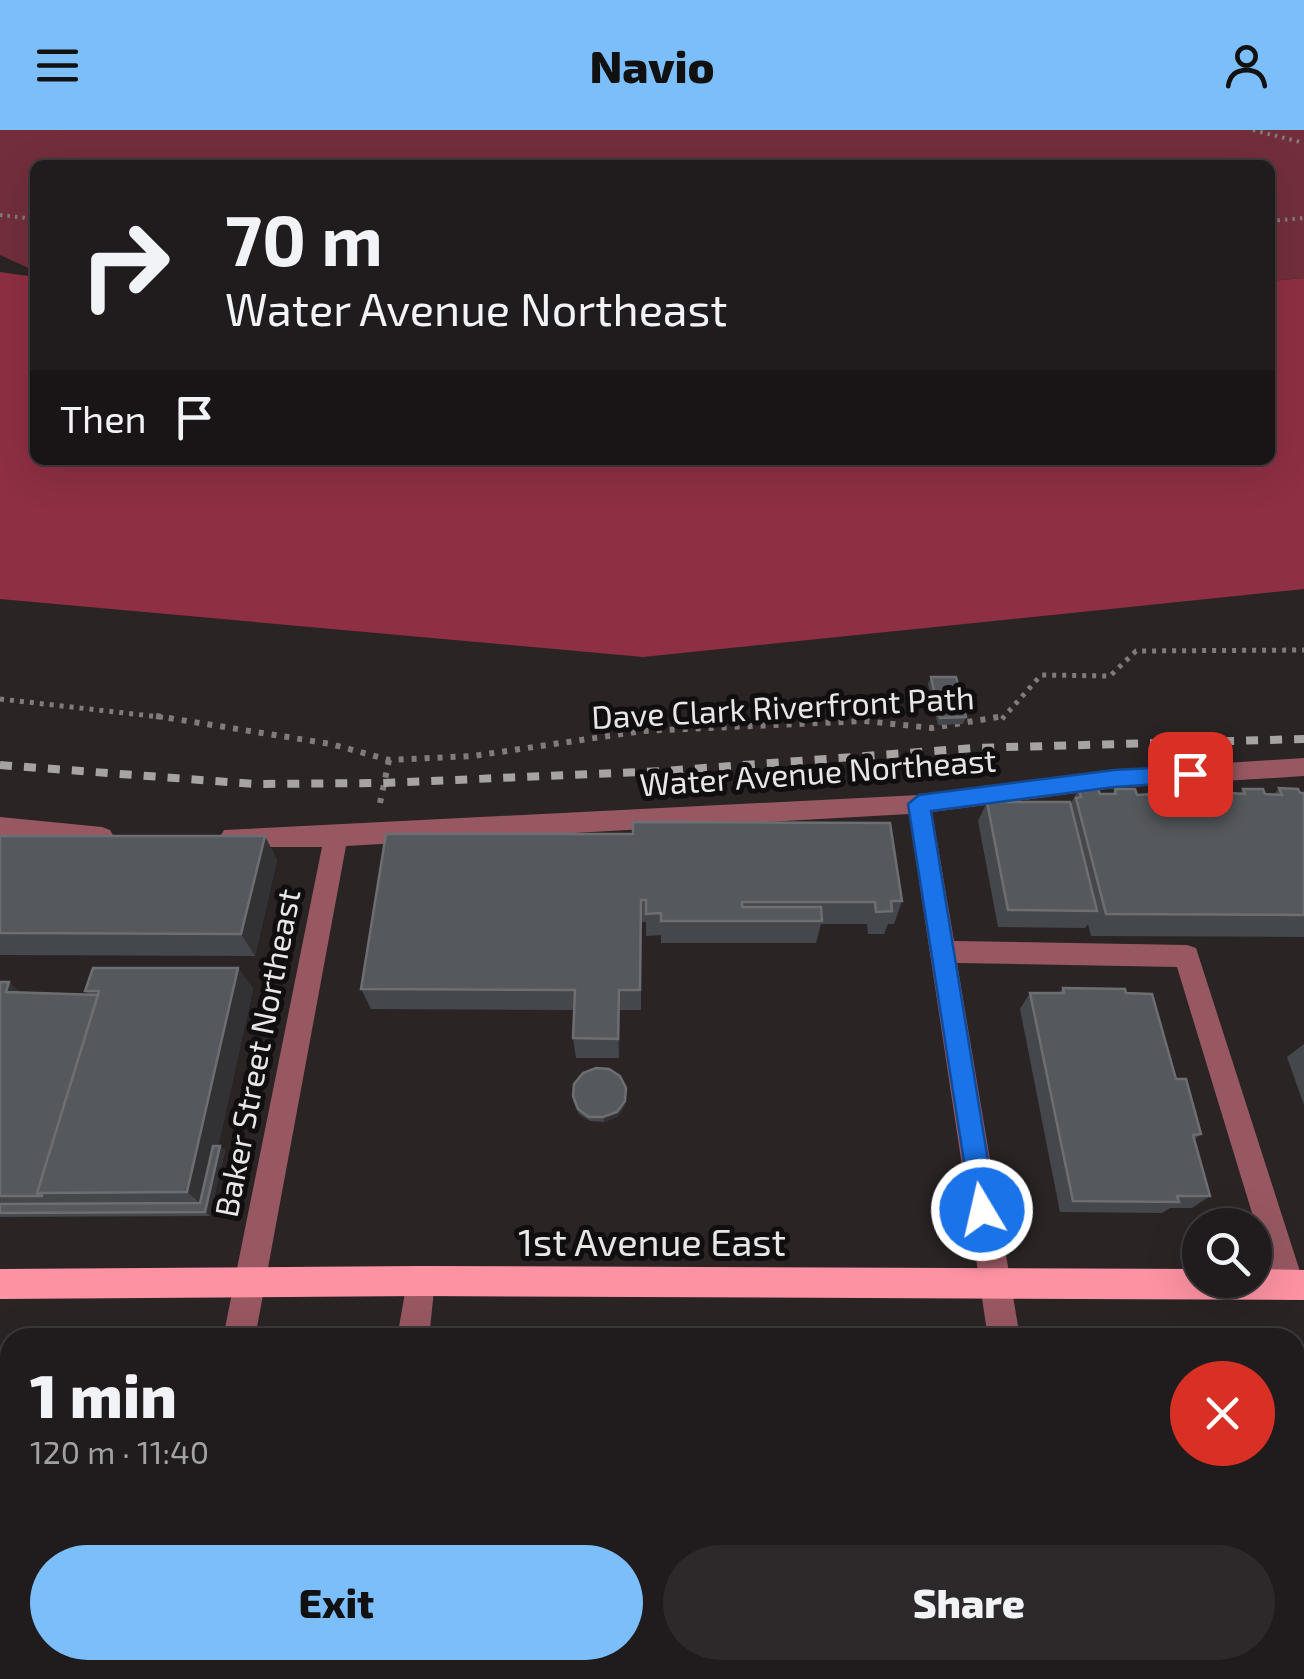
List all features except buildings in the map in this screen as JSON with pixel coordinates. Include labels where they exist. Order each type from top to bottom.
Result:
[{"type":"main road","name":"1st Avenue East","points":[[0,1284],[420,1281],[1297,1285]]},
{"type":"street","name":"Water Avenue Northeast","points":[[198,837],[336,837],[919,804],[1114,779],[1304,767]]},
{"type":"street","points":[[919,804],[1002,1328]]},
{"type":"street","points":[[0,827],[81,838],[120,837]]},
{"type":"street","name":"Baker Street Northeast","points":[[241,1328],[336,837]]},
{"type":"street","points":[[942,952],[1187,956],[1297,1285]]},
{"type":"street","points":[[414,1328],[420,1281]]},
{"type":"path","points":[[1253,130],[1304,143]]},
{"type":"path","points":[[0,216],[30,219]]},
{"type":"path","points":[[1275,221],[1304,218]]},
{"type":"path","name":"Dave Clark Riverfront Path","points":[[0,699],[214,723],[330,744],[389,760],[473,756],[642,730],[864,721],[932,728],[1001,720],[1041,676],[1110,676],[1136,650],[1304,650]]},
{"type":"path","points":[[376,834],[389,760]]},
{"type":"shaded area","points":[[0,130],[1304,130],[1304,278],[1275,281],[1275,160],[30,160],[30,269],[0,255]]},
{"type":"shaded area","points":[[0,272],[30,276],[30,465],[1275,465],[1275,281],[1304,278],[1304,589],[643,657],[0,599]]},
{"type":"railway","points":[[0,765],[255,784],[383,783],[663,771],[974,748],[1304,739]]},
{"type":"route","points":[[982,1210],[919,804],[1114,779],[1190,774]]}]
